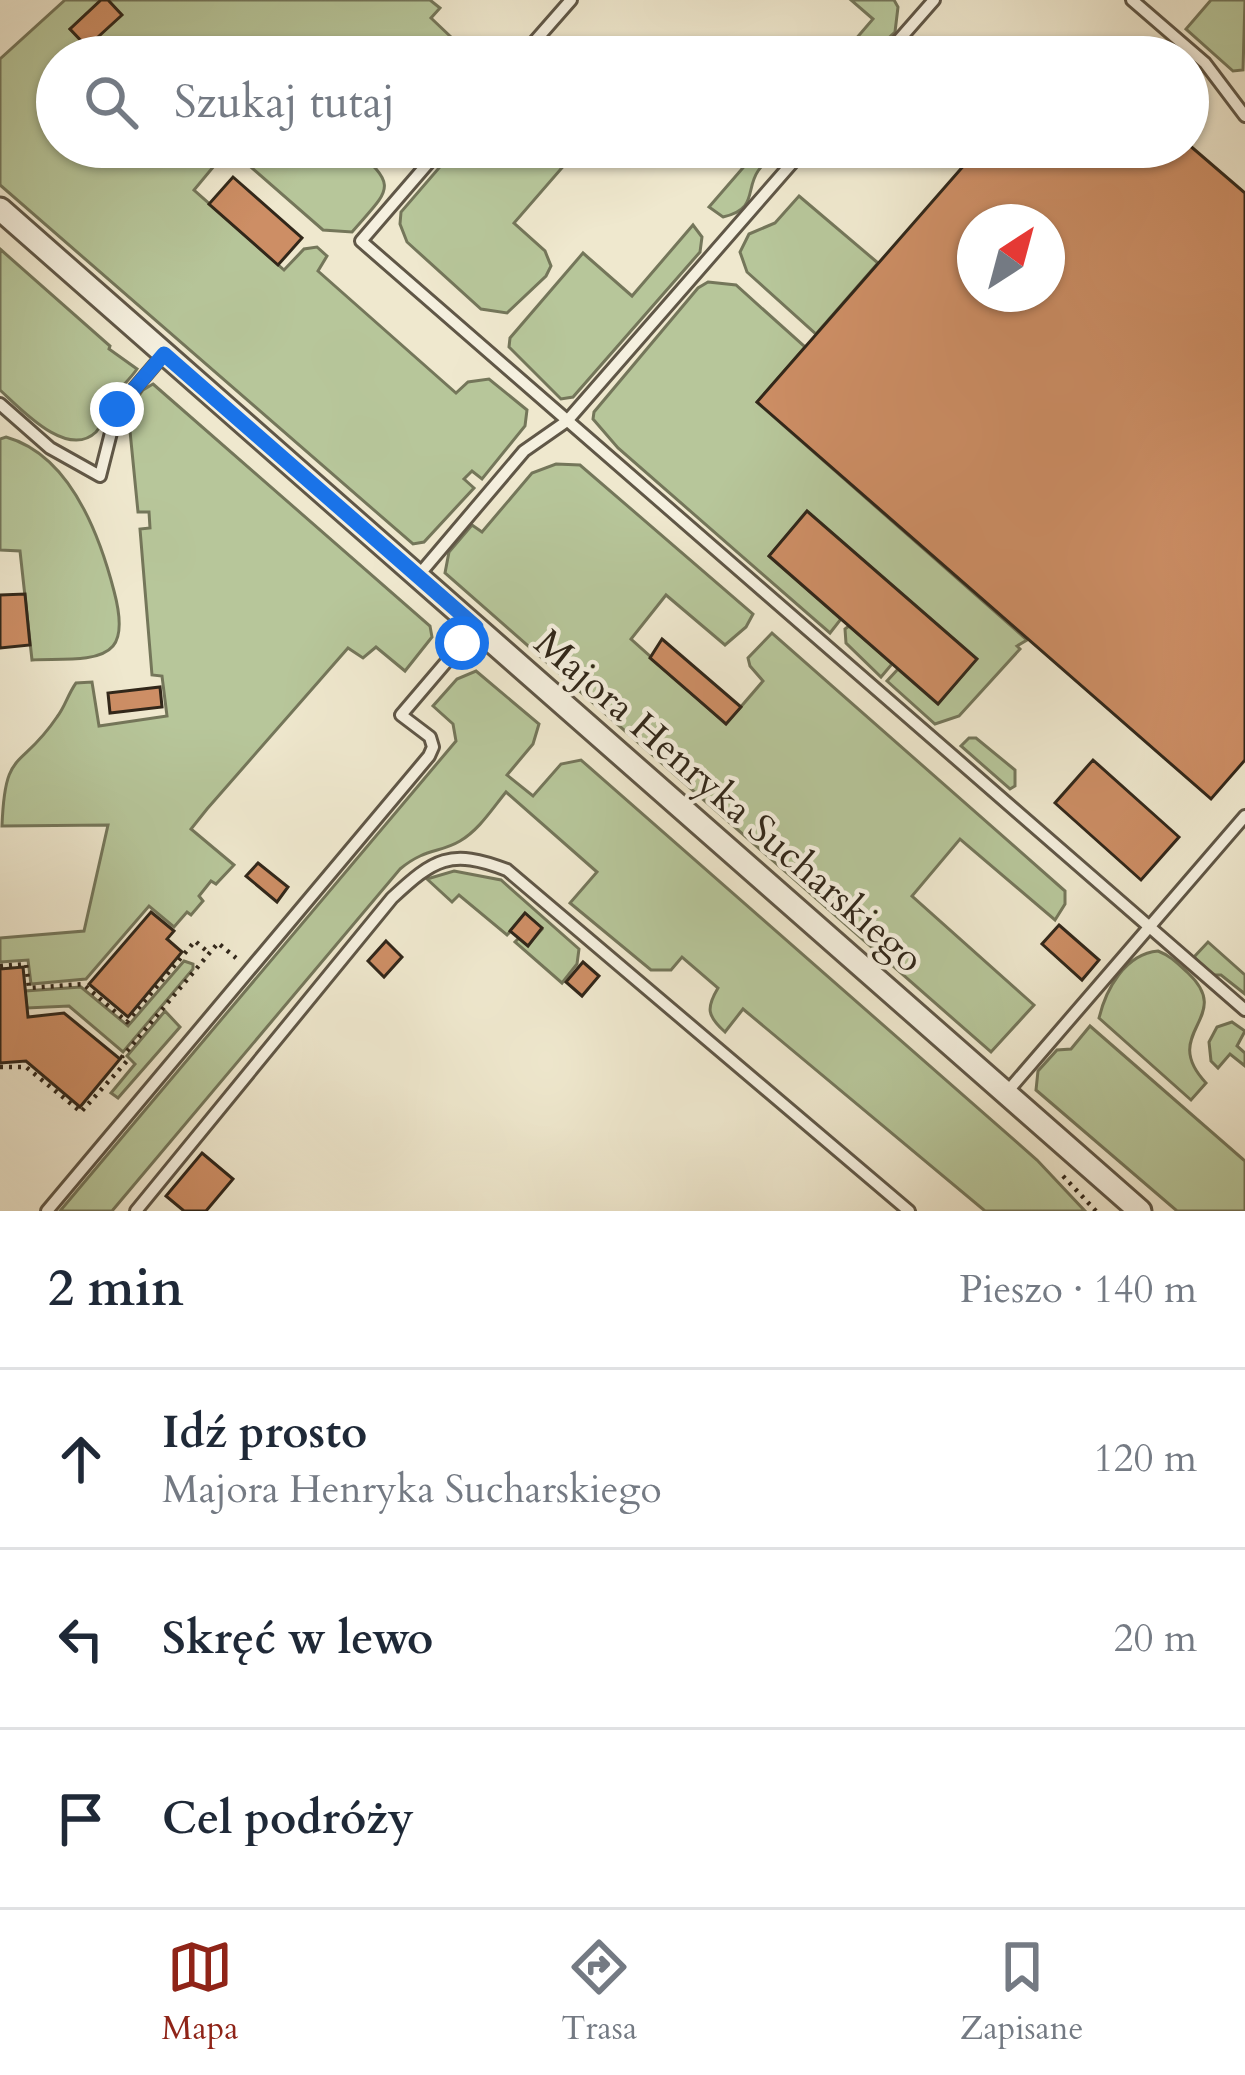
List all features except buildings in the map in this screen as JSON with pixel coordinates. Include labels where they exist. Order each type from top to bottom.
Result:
[{"type":"street","name":"Majora Henryka Sucharskiego","points":[[0,209],[1140,1211]]},
{"type":"lane","points":[[539,36],[571,0]]},
{"type":"lane","points":[[902,36],[929,5],[913,0]]},
{"type":"lane","points":[[1132,0],[1174,36]]},
{"type":"lane","points":[[1209,68],[1245,116]]},
{"type":"lane","points":[[424,168],[361,241],[1245,1010]]},
{"type":"lane","points":[[418,576],[524,451],[567,421],[788,168]]},
{"type":"lane","points":[[0,404],[50,448],[100,476],[117,409],[164,354]]},
{"type":"lane","points":[[47,1211],[428,756],[433,747],[430,737],[401,716],[476,627]]},
{"type":"lane","points":[[1006,1093],[1245,815]]},
{"type":"lane","points":[[136,1211],[392,898],[425,868],[459,857],[507,870],[909,1211]]},
{"type":"path","points":[[0,966],[26,964],[28,988],[83,984],[127,1022],[195,941],[209,953]]},
{"type":"path","points":[[0,1067],[26,1067],[81,1112],[218,943],[236,958],[246,946]]},
{"type":"green space","points":[[65,0],[101,0],[70,29],[77,36],[36,36],[36,168],[212,168],[194,190],[284,270],[304,249],[317,247],[327,256],[318,271],[456,393],[468,382],[489,379],[527,410],[525,426],[482,479],[472,471],[464,479],[474,488],[424,542],[413,544],[0,185],[0,59]]},
{"type":"green space","points":[[108,0],[430,0],[440,8],[431,18],[450,36],[99,36],[121,15]]},
{"type":"green space","points":[[851,0],[894,0],[898,7],[891,36],[858,36],[873,19]]},
{"type":"green space","points":[[1211,0],[1245,0],[1243,70],[1233,71],[1209,50],[1209,36],[1194,36],[1186,29]]},
{"type":"green space","points":[[252,168],[375,168],[383,180],[381,197],[352,232],[323,230]]},
{"type":"green space","points":[[439,168],[562,168],[514,223],[545,251],[551,266],[507,313],[481,309],[407,242],[401,212]]},
{"type":"green space","points":[[743,168],[761,168],[741,209],[723,217],[709,207]]},
{"type":"green space","points":[[799,196],[878,263],[816,334],[747,272],[740,252],[749,234],[775,223]]},
{"type":"green space","points":[[693,225],[702,237],[700,252],[573,397],[561,399],[509,347],[510,338],[583,253],[632,296]]},
{"type":"green space","points":[[0,249],[137,369],[110,401],[99,429],[84,439],[58,436],[0,390]]},
{"type":"green space","points":[[708,282],[736,285],[805,347],[757,402],[1027,640],[959,716],[935,724],[887,681],[898,669],[938,704],[976,659],[807,512],[769,556],[841,619],[830,633],[618,448],[593,419],[698,288]]},
{"type":"green space","points":[[153,384],[430,626],[432,637],[405,671],[376,647],[363,658],[348,648],[207,809],[191,829],[234,865],[216,884],[211,881],[191,915],[187,912],[174,927],[149,906],[86,979],[31,984],[28,960],[0,962],[0,938],[84,931],[108,825],[2,826],[11,771],[57,717],[76,683],[92,682],[99,726],[167,716],[162,676],[152,675],[140,529],[150,528],[149,512],[138,512],[128,411]]},
{"type":"green space","points":[[6,437],[48,460],[90,522],[118,612],[113,646],[97,656],[32,660],[20,551],[0,550],[0,439]]},
{"type":"green space","points":[[556,464],[580,465],[753,614],[725,645],[666,595],[631,639],[726,724],[763,681],[748,658],[772,633],[1065,891],[1065,904],[1055,920],[960,839],[912,896],[1034,1005],[991,1052],[445,573],[449,552],[472,525],[482,532],[532,473]]},
{"type":"green space","points":[[849,626],[892,664],[881,677],[846,643]]},
{"type":"green space","points":[[476,671],[539,724],[533,744],[507,775],[533,796],[561,764],[581,760],[1037,1160],[1085,1211],[985,1211],[743,1009],[725,1032],[710,1012],[718,988],[682,957],[671,970],[651,970],[570,903],[597,872],[506,792],[467,836],[400,869],[112,1211],[60,1211],[456,741],[453,724],[433,706],[457,679]]},
{"type":"green space","points":[[976,738],[1015,770],[1015,786],[1010,789],[961,746]]},
{"type":"green space","points":[[454,871],[501,880],[579,949],[577,964],[562,983],[515,942],[519,938],[528,945],[542,929],[526,914],[507,935],[459,895],[452,902],[427,879]]},
{"type":"green space","points":[[1208,942],[1245,975],[1245,994],[1221,975],[1212,975],[1194,957]]},
{"type":"green space","points":[[1158,951],[1188,973],[1201,989],[1204,1002],[1190,1051],[1206,1083],[1191,1100],[1099,1018],[1119,975],[1136,959]]},
{"type":"green space","points":[[184,961],[193,964],[193,969],[123,1052],[69,1006],[27,1008],[25,991],[81,987],[128,1026]]},
{"type":"green space","points":[[165,1011],[180,1027],[118,1098],[111,1093],[135,1064],[127,1056]]},
{"type":"green space","points":[[1232,1022],[1245,1031],[1237,1046],[1245,1053],[1245,1066],[1230,1054],[1218,1068],[1211,1061],[1209,1042],[1217,1027]]},
{"type":"green space","points":[[1090,1026],[1245,1161],[1245,1211],[1177,1211],[1036,1090],[1038,1071],[1057,1050],[1071,1049]]},
{"type":"route","points":[[117,409],[164,354],[476,627],[462,643]]}]
